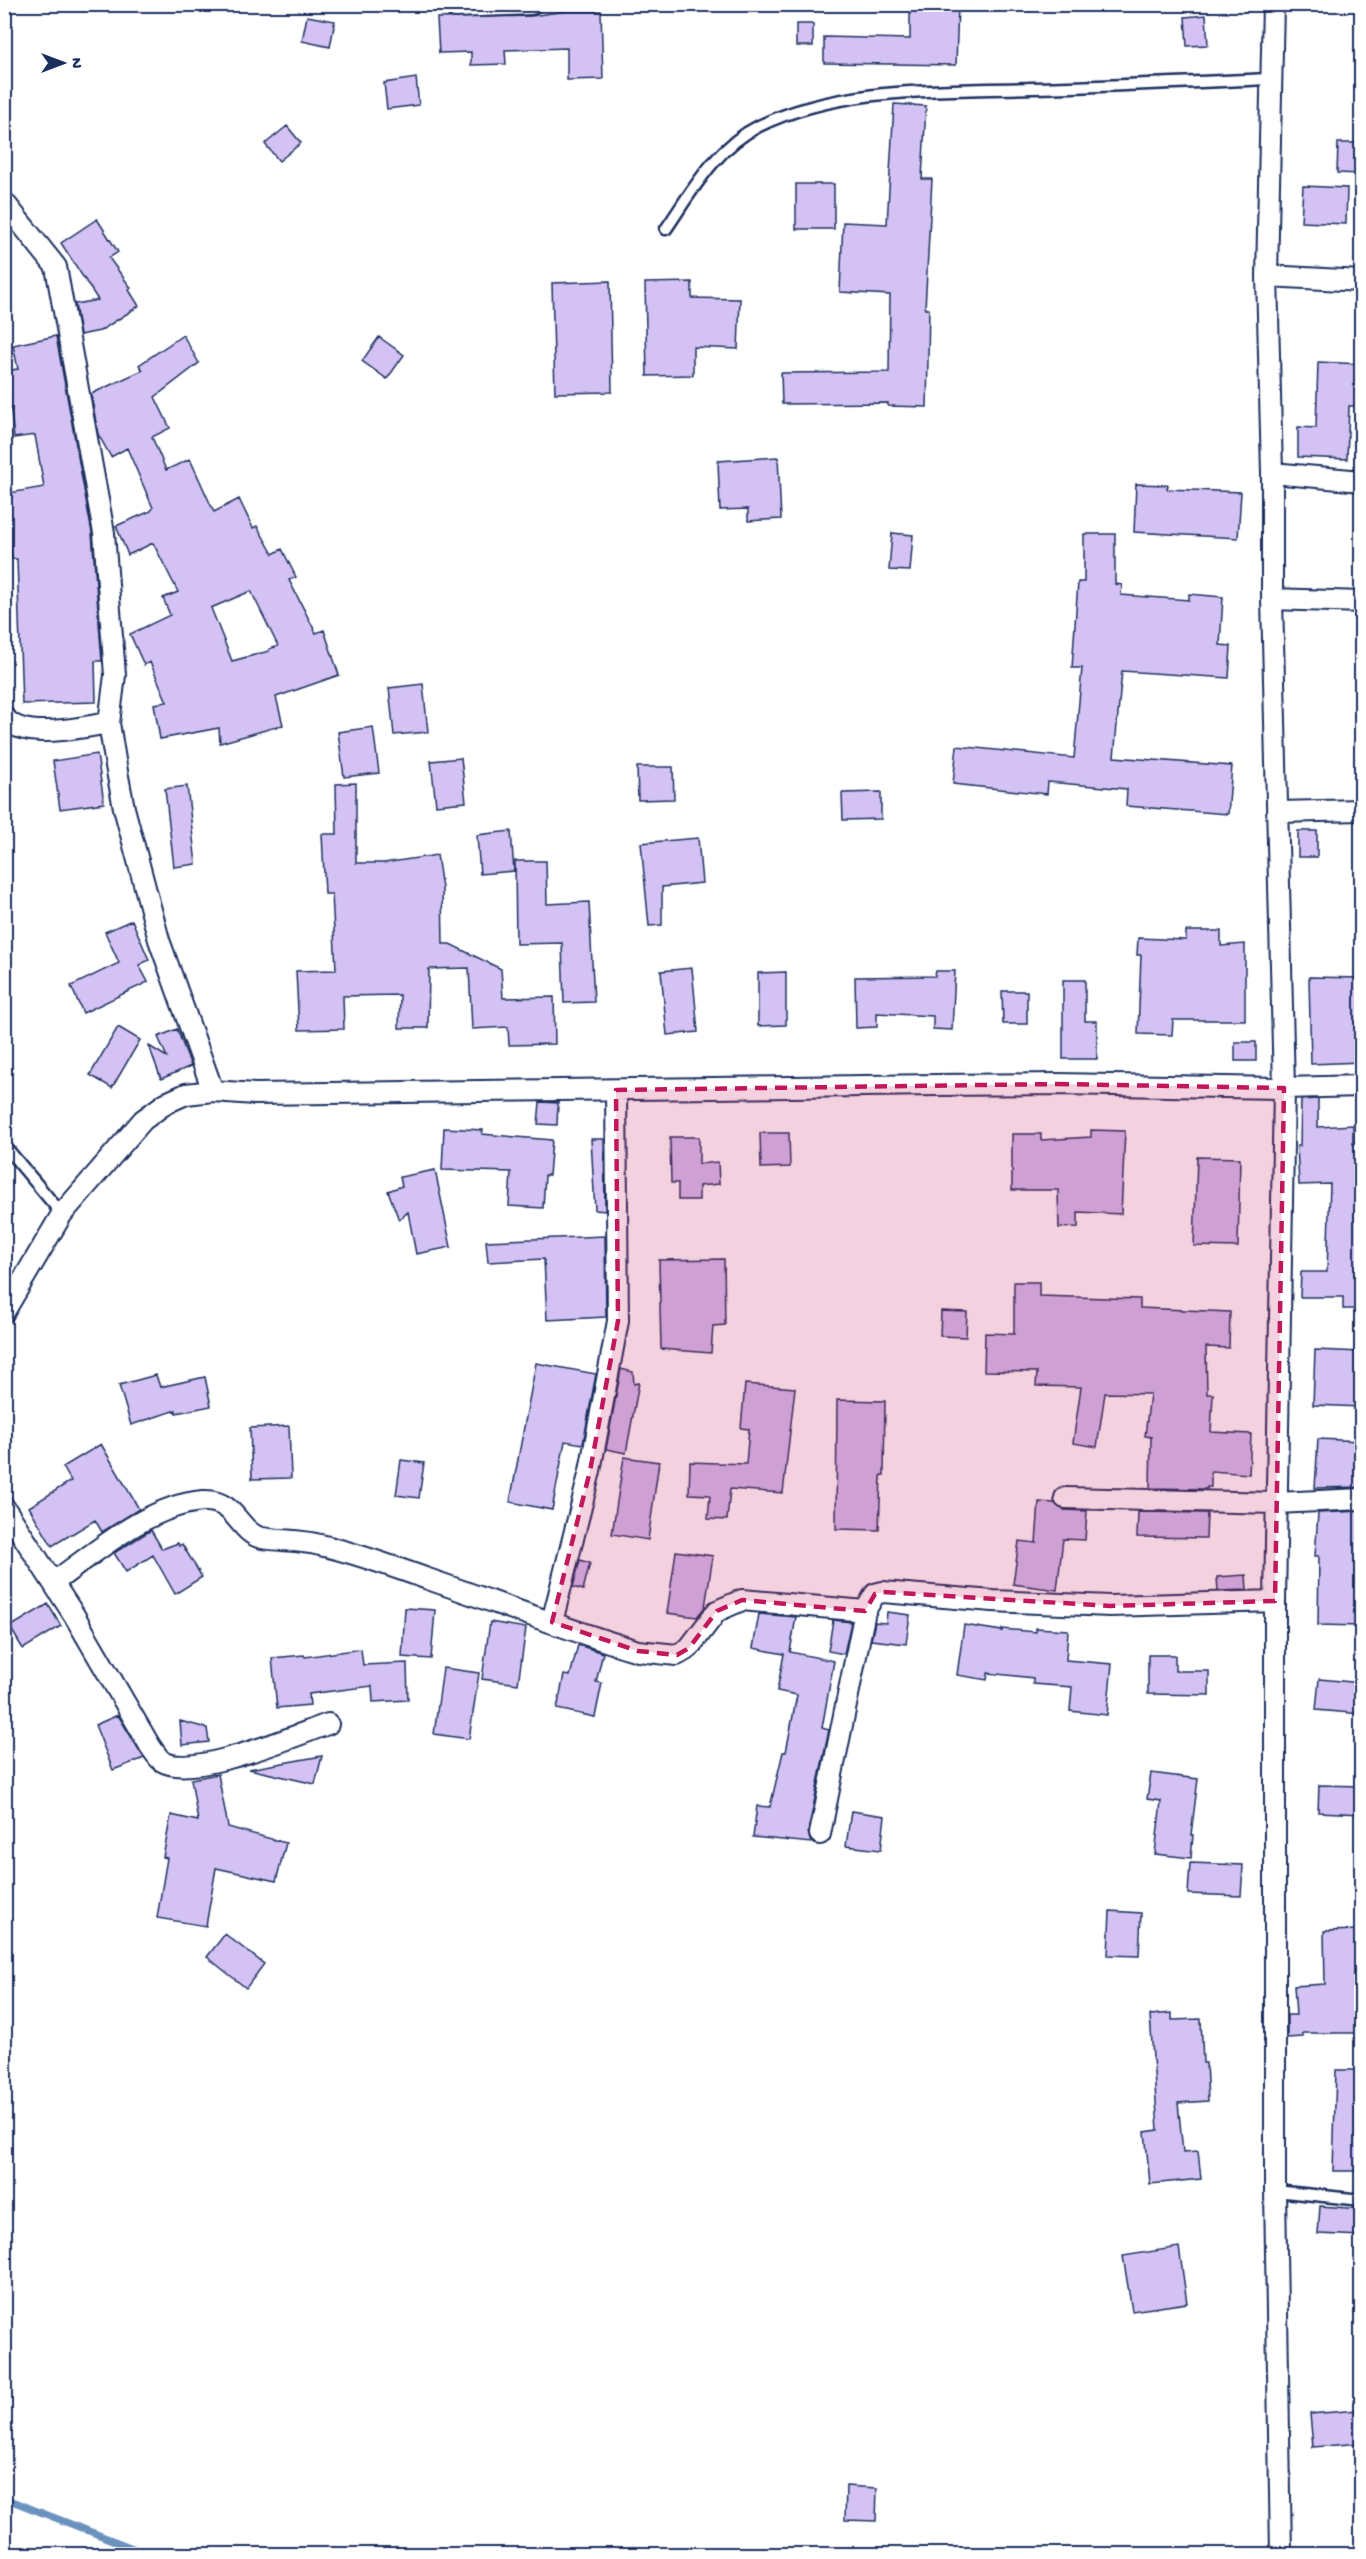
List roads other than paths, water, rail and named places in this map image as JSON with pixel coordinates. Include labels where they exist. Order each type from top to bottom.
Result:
[{"type":"street","points":[[455,7],[531,4]]},
{"type":"street","points":[[1273,4],[1267,276],[1284,1088],[1275,1601],[1275,2191],[1281,2554]]},
{"type":"street","points":[[4,202],[56,267],[104,533],[115,675],[110,723],[124,808],[159,940],[213,1091]]},
{"type":"street","points":[[1267,276],[1362,280]]},
{"type":"street","points":[[1272,472],[1362,481]]},
{"type":"street","points":[[1272,599],[1362,602]]},
{"type":"street","points":[[4,717],[11,726],[27,730],[59,730],[110,723]]},
{"type":"street","points":[[1278,812],[1362,810]]},
{"type":"street","points":[[4,1312],[62,1214],[143,1120],[186,1094],[213,1091],[255,1094],[1057,1084],[1284,1088],[1362,1086]]},
{"type":"street","points":[[552,1622],[590,1471],[618,1321],[616,1090]]},
{"type":"street","points":[[1065,1498],[1276,1503],[1362,1499]]},
{"type":"street","points":[[54,1582],[140,1523],[175,1505],[206,1501],[222,1505],[234,1512],[245,1527],[261,1538],[321,1545],[409,1572],[638,1651],[677,1655],[689,1648],[717,1611],[742,1600],[865,1611]]},
{"type":"street","points":[[4,1507],[54,1582],[129,1713],[162,1761],[182,1766],[213,1762],[328,1724]]},
{"type":"street","points":[[820,1834],[865,1611],[875,1594],[883,1592],[993,1601],[1110,1606],[1275,1601]]},
{"type":"lane","points":[[666,229],[711,164],[738,140],[759,126],[811,106],[904,92],[1272,80]]},
{"type":"lane","points":[[4,1145],[62,1214]]},
{"type":"lane","points":[[1275,2191],[1362,2200]]},
{"type":"waterway","points":[[4,2498],[148,2554]]}]
